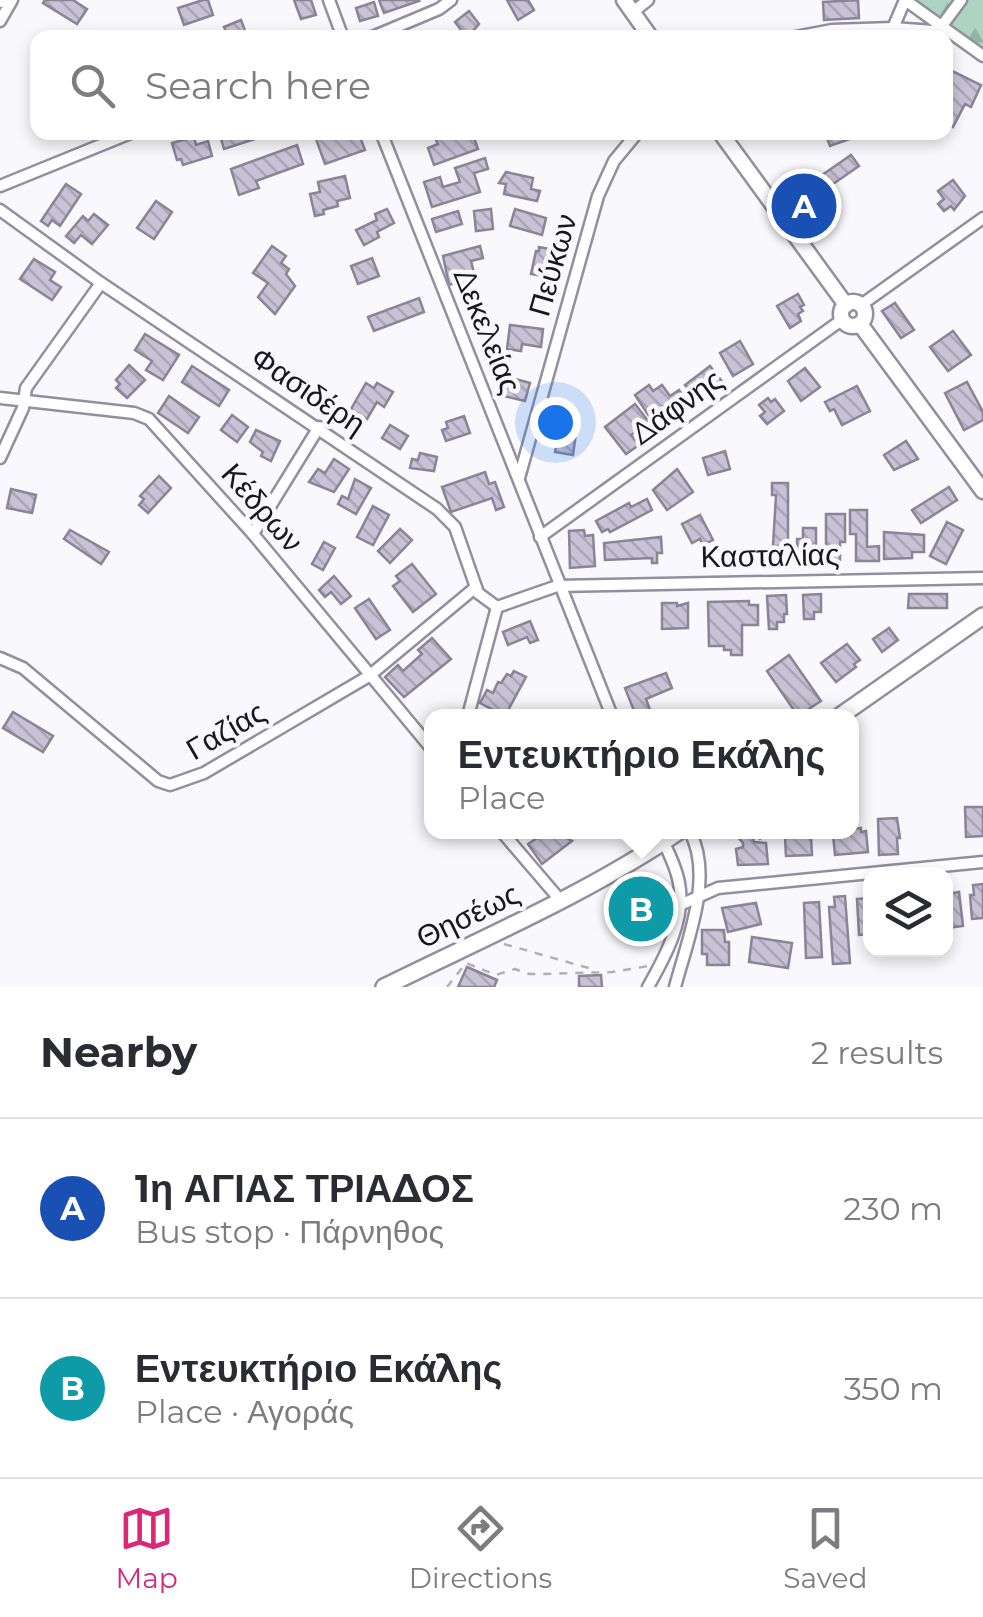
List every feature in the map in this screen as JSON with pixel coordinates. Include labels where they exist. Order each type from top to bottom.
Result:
[{"type":"main road","points":[[850,709],[983,616]]},
{"type":"main road","name":"Θησέως","points":[[384,987],[561,900],[658,839]]},
{"type":"street","points":[[0,21],[12,0]]},
{"type":"street","points":[[328,0],[340,30]]},
{"type":"street","points":[[389,30],[439,9],[450,0]]},
{"type":"street","points":[[646,30],[629,6],[648,0]]},
{"type":"street","points":[[893,28],[906,0],[945,30]]},
{"type":"street","points":[[934,30],[941,27],[961,0]]},
{"type":"street","points":[[832,30],[919,30]]},
{"type":"street","points":[[953,35],[983,56]]},
{"type":"street","points":[[0,186],[113,140]]},
{"type":"street","name":"Δεκελείας","points":[[384,140],[519,478],[557,586],[609,709]]},
{"type":"street","name":"Πεύκων","points":[[519,478],[598,196],[614,161],[631,140]]},
{"type":"street","points":[[726,140],[850,310],[851,326],[860,324],[983,491]]},
{"type":"street","name":"Φασιδέρη","points":[[0,210],[101,283],[437,509],[455,526],[483,599],[497,607]]},
{"type":"street","name":"Δάφνης","points":[[540,537],[850,310],[983,218]]},
{"type":"street","points":[[0,458],[30,381],[101,283]]},
{"type":"street","name":"Κέδρων","points":[[0,398],[145,416],[253,534],[424,740]]},
{"type":"street","points":[[253,534],[319,427]]},
{"type":"street","name":"Κασταλίας","points":[[557,586],[983,578]]},
{"type":"street","points":[[470,709],[497,607],[557,586]]},
{"type":"street","name":"Γαζίας","points":[[0,658],[23,668],[158,780],[170,785],[204,773],[369,676],[476,587]]},
{"type":"street","points":[[508,839],[561,900]]},
{"type":"street","points":[[648,987],[673,936],[680,905],[678,878],[662,839]]},
{"type":"street","points":[[675,987],[697,895],[698,859],[692,839]]},
{"type":"street","points":[[680,905],[718,888],[983,862]]},
{"type":"path","points":[[483,939],[595,970],[612,972],[660,964]]},
{"type":"path","points":[[447,987],[466,963],[496,975],[515,969],[529,974],[595,970]]},
{"type":"path","points":[[444,974],[453,978]]},
{"type":"green space","points":[[915,0],[983,0],[983,48]]},
{"type":"building","points":[[73,0],[87,9],[77,24],[43,3]]},
{"type":"building","points":[[208,0],[213,15],[184,25],[178,8]]},
{"type":"building","points":[[294,0],[311,0],[316,15],[301,19]]},
{"type":"building","points":[[379,0],[418,0],[419,1],[384,13]]},
{"type":"building","points":[[507,0],[528,0],[534,10],[518,20]]},
{"type":"building","points":[[858,0],[859,18],[824,20],[823,2]]},
{"type":"building","points":[[374,2],[378,16],[360,21],[356,8]]},
{"type":"building","points":[[469,11],[479,24],[474,30],[461,30],[455,22]]},
{"type":"building","points":[[241,20],[245,30],[225,30],[224,27]]},
{"type":"building","points":[[953,71],[981,85],[971,107],[965,104],[953,127]]},
{"type":"building","points":[[195,140],[196,145],[208,141],[212,156],[183,165],[181,159],[177,160],[172,143]]},
{"type":"building","points":[[221,140],[252,140],[224,149]]},
{"type":"building","points":[[316,140],[361,140],[365,150],[325,164]]},
{"type":"building","points":[[436,140],[475,140],[478,149],[434,165],[428,148],[438,144]]},
{"type":"building","points":[[297,145],[303,164],[256,181],[259,188],[239,195],[231,169]]},
{"type":"building","points":[[851,155],[859,166],[823,191],[837,211],[828,218],[815,211],[802,220],[795,210],[809,202],[806,197],[814,192],[809,184]]},
{"type":"building","points":[[485,158],[488,169],[474,173],[480,192],[432,207],[424,182],[440,177],[443,187],[460,182],[455,168]]},
{"type":"building","points":[[506,172],[533,178],[531,189],[540,191],[537,201],[504,194],[506,184],[499,183]]},
{"type":"building","points":[[345,176],[350,198],[337,201],[338,206],[315,216],[310,194],[320,192],[318,182]]},
{"type":"building","points":[[953,180],[965,196],[954,210],[951,206],[944,211],[938,204],[944,199],[938,191]]},
{"type":"building","points":[[66,184],[81,194],[60,226],[52,220],[48,226],[41,221]]},
{"type":"building","points":[[156,201],[172,212],[154,239],[137,228]]},
{"type":"building","points":[[387,209],[394,223],[364,245],[356,230],[377,220],[375,214]]},
{"type":"building","points":[[491,209],[493,229],[476,231],[474,211]]},
{"type":"building","points":[[515,209],[546,218],[542,235],[510,226]]},
{"type":"building","points":[[458,211],[462,224],[436,232],[432,219]]},
{"type":"building","points":[[94,214],[108,225],[92,244],[81,235],[74,243],[66,236],[83,216],[88,221]]},
{"type":"building","points":[[272,246],[286,256],[281,263],[289,269],[286,274],[295,286],[275,314],[258,297],[268,283],[253,273]]},
{"type":"building","points":[[480,246],[483,258],[471,261],[475,277],[449,285],[443,256]]},
{"type":"building","points":[[539,247],[560,251],[556,278],[531,274]]},
{"type":"building","points":[[372,258],[379,276],[358,284],[351,266]]},
{"type":"building","points":[[34,259],[55,272],[50,280],[61,287],[52,300],[20,279]]},
{"type":"building","points":[[798,294],[804,305],[798,314],[801,321],[790,328],[777,306]]},
{"type":"building","points":[[419,298],[424,312],[374,331],[368,317]]},
{"type":"building","points":[[895,303],[914,330],[901,338],[882,311]]},
{"type":"building","points":[[510,325],[543,329],[541,347],[522,344],[521,351],[507,349]]},
{"type":"building","points":[[953,331],[971,355],[948,371],[930,347]]},
{"type":"building","points":[[145,334],[179,355],[163,380],[146,370],[152,361],[135,350]]},
{"type":"building","points":[[740,341],[753,364],[733,376],[720,353]]},
{"type":"building","points":[[129,365],[145,380],[127,398],[116,388],[120,384],[116,380]]},
{"type":"building","points":[[192,366],[229,390],[219,406],[182,382]]},
{"type":"building","points":[[710,366],[724,384],[699,403],[685,385]]},
{"type":"building","points":[[805,368],[820,387],[801,401],[788,381]]},
{"type":"building","points":[[504,376],[530,383],[525,401],[499,395]]},
{"type":"building","points":[[967,382],[983,412],[983,420],[964,430],[945,393]]},
{"type":"building","points":[[366,383],[374,388],[377,383],[393,392],[384,407],[377,402],[367,419],[351,409]]},
{"type":"building","points":[[649,385],[653,391],[662,385],[670,396],[679,390],[689,405],[668,414],[663,406],[649,416],[635,395]]},
{"type":"building","points":[[857,386],[870,411],[842,425],[834,409],[830,411],[825,402]]},
{"type":"building","points":[[169,396],[199,417],[188,433],[158,413]]},
{"type":"building","points":[[768,398],[771,402],[775,399],[784,411],[767,424],[760,416],[765,412],[759,405]]},
{"type":"building","points":[[635,404],[649,422],[631,435],[639,445],[626,454],[605,427]]},
{"type":"building","points":[[232,415],[248,427],[237,442],[221,430]]},
{"type":"building","points":[[464,416],[470,433],[446,441],[442,430],[448,428],[446,422]]},
{"type":"building","points":[[553,422],[577,426],[573,455],[555,452],[558,435],[552,434]]},
{"type":"building","points":[[390,425],[408,436],[400,449],[382,438]]},
{"type":"building","points":[[256,430],[280,441],[271,461],[261,456],[263,452],[250,442]]},
{"type":"building","points":[[906,441],[918,459],[894,470],[884,455]]},
{"type":"building","points":[[725,451],[730,469],[708,475],[703,458]]},
{"type":"building","points":[[420,453],[437,457],[434,471],[410,468],[412,459],[418,460]]},
{"type":"building","points":[[334,459],[349,469],[334,492],[309,482],[318,469],[325,473]]},
{"type":"building","points":[[677,469],[693,492],[667,510],[653,490]]},
{"type":"building","points":[[485,472],[489,484],[495,482],[504,507],[496,510],[492,498],[451,512],[442,487]]},
{"type":"building","points":[[159,476],[171,488],[148,513],[139,505],[144,499],[140,496]]},
{"type":"building","points":[[355,479],[371,488],[356,514],[338,504],[342,496],[348,499]]},
{"type":"building","points":[[772,483],[788,483],[788,546],[773,546],[776,495],[772,495]]},
{"type":"building","points":[[949,487],[957,500],[921,523],[912,510]]},
{"type":"building","points":[[11,489],[36,495],[32,513],[7,508]]},
{"type":"building","points":[[647,499],[652,510],[610,532],[602,532],[596,521],[629,503],[631,507]]},
{"type":"building","points":[[373,506],[389,515],[373,545],[357,537]]},
{"type":"building","points":[[850,510],[867,510],[867,547],[879,546],[879,561],[856,561],[856,534],[850,534]]},
{"type":"building","points":[[826,514],[845,514],[845,542],[840,542],[840,560],[826,560]]},
{"type":"building","points":[[700,515],[713,540],[703,545],[700,539],[692,543],[682,524]]},
{"type":"building","points":[[947,522],[963,530],[946,564],[930,556]]},
{"type":"building","points":[[803,528],[816,528],[816,562],[797,562],[797,539],[803,539]]},
{"type":"building","points":[[400,529],[412,540],[390,563],[378,551]]},
{"type":"building","points":[[70,530],[109,552],[101,564],[64,539]]},
{"type":"building","points":[[584,530],[585,536],[593,535],[595,566],[570,568],[569,531]]},
{"type":"building","points":[[884,532],[924,535],[924,552],[912,552],[912,558],[884,559]]},
{"type":"building","points":[[661,537],[662,553],[657,553],[657,563],[652,563],[652,558],[605,560],[604,543]]},
{"type":"building","points":[[324,542],[335,548],[323,570],[312,564]]},
{"type":"building","points":[[412,564],[436,594],[413,612],[393,586],[400,581],[396,576]]},
{"type":"building","points":[[334,576],[351,596],[341,604],[331,592],[325,597],[319,590]]},
{"type":"building","points":[[821,594],[821,612],[814,612],[814,619],[804,619],[803,595]]},
{"type":"building","points":[[909,594],[947,594],[947,608],[908,608]]},
{"type":"building","points":[[786,595],[784,622],[777,622],[777,629],[769,629],[767,596]]},
{"type":"building","points":[[369,599],[390,630],[376,639],[355,608]]},
{"type":"building","points":[[749,601],[749,605],[758,605],[758,625],[742,625],[742,655],[731,655],[731,650],[724,650],[724,646],[709,646],[708,602]]},
{"type":"building","points":[[662,603],[688,603],[688,628],[662,629]]},
{"type":"building","points":[[530,621],[538,640],[530,643],[527,637],[508,645],[503,632]]},
{"type":"building","points":[[889,628],[898,640],[882,652],[873,639]]},
{"type":"building","points":[[432,638],[451,659],[404,697],[385,677],[398,665],[403,671],[422,654],[418,650]]},
{"type":"building","points":[[847,644],[860,660],[836,682],[821,663]]},
{"type":"building","points":[[789,655],[821,701],[809,709],[793,709],[767,671]]},
{"type":"building","points":[[514,671],[526,677],[509,709],[492,709],[480,703],[487,690],[493,693],[498,682],[507,674],[511,676]]},
{"type":"building","points":[[666,673],[672,688],[646,699],[650,709],[633,709],[625,688]]},
{"type":"building","points":[[13,712],[53,736],[43,752],[3,728]]},
{"type":"building","points":[[965,807],[983,807],[983,836],[966,837]]},
{"type":"building","points":[[897,818],[898,854],[879,855],[878,819]]},
{"type":"building","points":[[859,828],[866,831],[868,852],[835,855],[833,839],[859,839]]},
{"type":"building","points":[[536,839],[572,841],[542,864],[528,844]]},
{"type":"building","points":[[739,839],[766,843],[768,864],[738,865],[736,849],[743,847]]},
{"type":"building","points":[[785,839],[811,839],[812,855],[786,856]]},
{"type":"building","points":[[983,884],[983,918],[972,919],[973,885]]},
{"type":"building","points":[[646,888],[657,923],[636,930],[625,894]]},
{"type":"building","points":[[959,892],[963,926],[953,927],[953,893]]},
{"type":"building","points":[[845,896],[850,963],[833,964],[829,907],[835,907],[834,897]]},
{"type":"building","points":[[857,899],[863,899],[863,935],[859,935]]},
{"type":"building","points":[[819,902],[822,957],[806,958],[804,903]]},
{"type":"building","points":[[756,903],[761,924],[728,932],[722,908]]},
{"type":"building","points":[[702,930],[724,930],[725,942],[729,942],[729,965],[707,965],[707,954],[702,954]]},
{"type":"building","points":[[752,937],[792,943],[788,968],[749,962]]},
{"type":"building","points":[[467,967],[497,980],[494,987],[458,987]]},
{"type":"building","points":[[601,975],[602,987],[579,987],[579,976]]},
{"type":"place","name":"1η ΑΓΙΑΣ ΤΡΙΑΔΟΣ","points":[[804,206]]},
{"type":"place","name":"Εντευκτήριο Εκάλης","points":[[641,909]]}]
